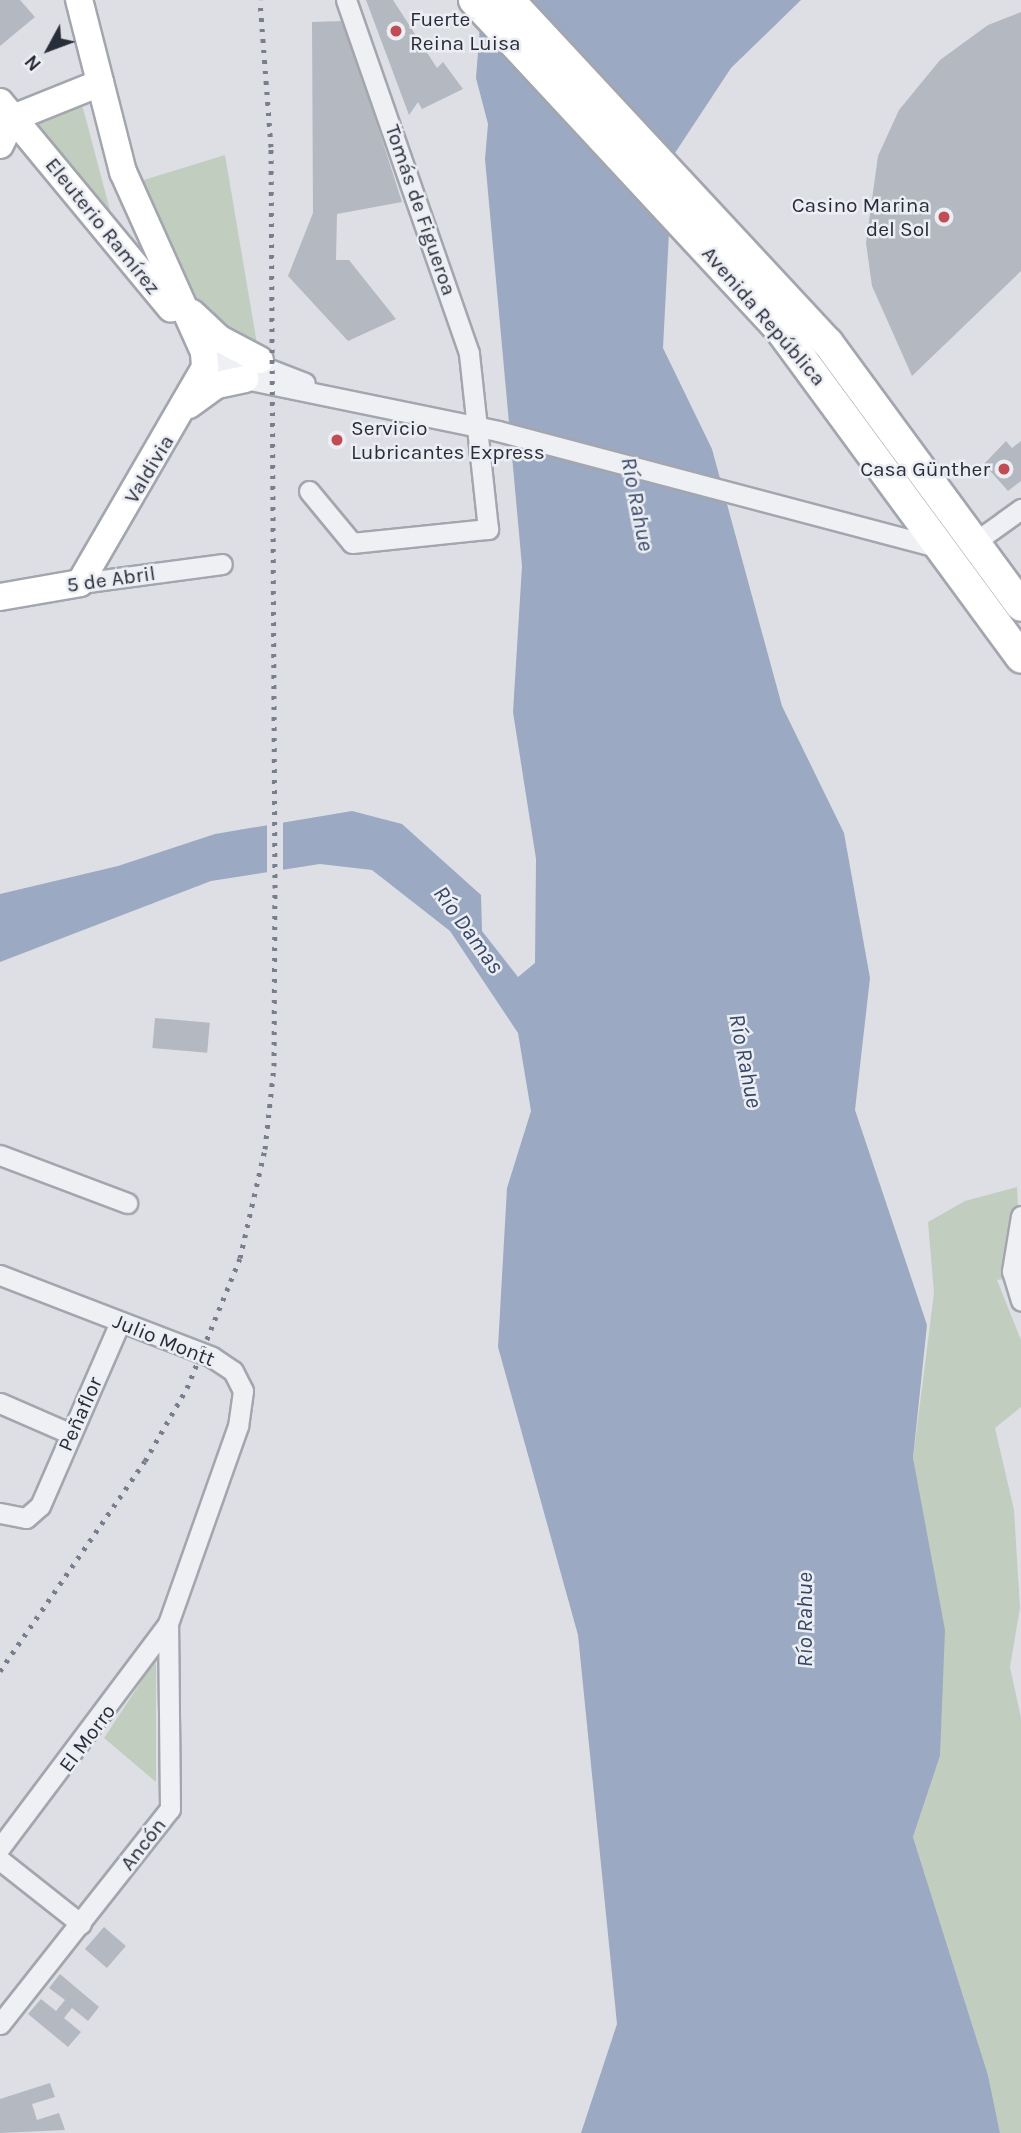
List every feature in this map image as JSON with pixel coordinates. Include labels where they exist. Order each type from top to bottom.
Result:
[{"type":"main road","name":"Avenida República","points":[[474,0],[723,266],[807,362],[945,549],[1021,658]]},
{"type":"main road","name":"Avenida República","points":[[509,0],[828,343],[1021,606]]},
{"type":"street","points":[[79,0],[123,172],[164,271],[204,352],[320,391],[498,431],[847,518],[945,549]]},
{"type":"street","name":"Tomás de Figueroa","points":[[309,492],[352,543],[488,529],[474,426],[469,353],[346,0]]},
{"type":"street","points":[[0,145],[6,110],[100,83]]},
{"type":"street","name":"Eleuterio Ramírez","points":[[6,110],[88,206],[204,352]]},
{"type":"street","points":[[88,206],[104,242],[193,355],[201,380]]},
{"type":"street","points":[[164,271],[207,329],[252,369]]},
{"type":"street","name":"Valdivia","points":[[80,583],[201,380],[204,352]]},
{"type":"street","points":[[184,411],[205,392],[252,369]]},
{"type":"street","points":[[975,542],[1021,509]]},
{"type":"street","name":"5 de Abril","points":[[0,597],[222,564]]},
{"type":"street","points":[[0,1155],[127,1203]]},
{"type":"street","points":[[1021,1216],[1012,1271],[1021,1301]]},
{"type":"street","name":"Julio Montt","points":[[0,1275],[223,1363],[243,1391],[238,1426],[168,1624]]},
{"type":"street","name":"Peñaflor","points":[[0,1513],[26,1518],[40,1506],[120,1322]]},
{"type":"street","points":[[0,1403],[71,1434]]},
{"type":"street","name":"El Morro","points":[[0,1848],[168,1624]]},
{"type":"street","name":"Ancón","points":[[0,2024],[170,1809],[168,1624]]},
{"type":"street","points":[[0,1860],[81,1924]]},
{"type":"green space","points":[[71,98],[83,108],[111,214],[103,219],[25,122]]},
{"type":"green space","points":[[225,155],[257,344],[233,337],[198,308],[134,183]]},
{"type":"green space","points":[[1017,1187],[1021,1276],[997,1280],[1021,1340],[1021,1407],[995,1428],[1014,1510],[1020,1608],[1010,1667],[1021,1718],[1021,2133],[1000,2133],[988,2075],[913,1837],[940,1756],[913,1458],[934,1293],[928,1222],[965,1201]]},
{"type":"green space","points":[[156,1659],[156,1782],[104,1738]]},
{"type":"water","points":[[482,0],[801,0],[731,68],[673,156],[663,348],[712,449],[782,706],[844,833],[870,978],[855,1110],[927,1325],[913,1458],[945,1630],[940,1756],[913,1837],[988,2075],[1000,2133],[581,2133],[617,2024],[578,1635],[498,1347],[507,1188],[531,1111],[518,1033],[450,931],[372,870],[320,864],[211,881],[0,962],[0,894],[118,866],[215,834],[352,811],[402,824],[481,895],[482,931],[518,977],[535,963],[536,859],[513,712],[522,566],[485,159],[488,124],[476,78]]},
{"type":"pier","points":[[267,817],[283,817],[283,872],[267,872]]},
{"type":"building","points":[[0,0],[20,0],[35,17],[0,46]]},
{"type":"building","name":"Fuerte Reina Luisa","points":[[366,0],[393,0],[437,68],[443,62],[463,89],[422,109],[418,102],[409,115]]},
{"type":"building","name":"Casino Marina del Sol","points":[[1021,12],[1021,271],[912,376],[872,286],[866,243],[878,156],[899,110],[940,60],[988,25]]},
{"type":"building","points":[[344,21],[402,202],[337,214],[336,260],[349,260],[396,319],[348,341],[288,276],[313,213],[312,22]]},
{"type":"building","name":"Casa Günther","points":[[1006,441],[1012,448],[1021,441],[1021,481],[1008,491],[984,464]]},
{"type":"building","points":[[155,1018],[210,1023],[207,1053],[152,1048]]},
{"type":"building","points":[[104,1927],[126,1946],[107,1968],[85,1949]]},
{"type":"building","points":[[60,1974],[99,2007],[88,2021],[72,2008],[64,2018],[81,2032],[68,2047],[28,2014],[41,1999],[56,2011],[65,2000],[49,1988]]},
{"type":"building","points":[[50,2083],[55,2097],[32,2104],[37,2120],[59,2113],[65,2130],[0,2133],[0,2099]]},
{"type":"railway","points":[[0,1671],[145,1461],[187,1388],[240,1258],[265,1149],[274,1066],[275,888],[271,147],[260,0]]},
{"type":"place","name":"Fuerte Reina Luisa","points":[[396,31]]},
{"type":"place","name":"Casino Marina del Sol","points":[[944,217]]},
{"type":"place","name":"Servicio Lubricantes Express","points":[[337,440]]},
{"type":"place","name":"Casa Günther","points":[[1004,469]]},
{"type":"water label","name":"Río Rahue","points":[[637,504]]},
{"type":"water label","name":"Río Damas","points":[[468,930]]},
{"type":"water label","name":"Río Rahue","points":[[745,1061]]},
{"type":"water label","name":"Río Rahue","points":[[805,1620]]}]
